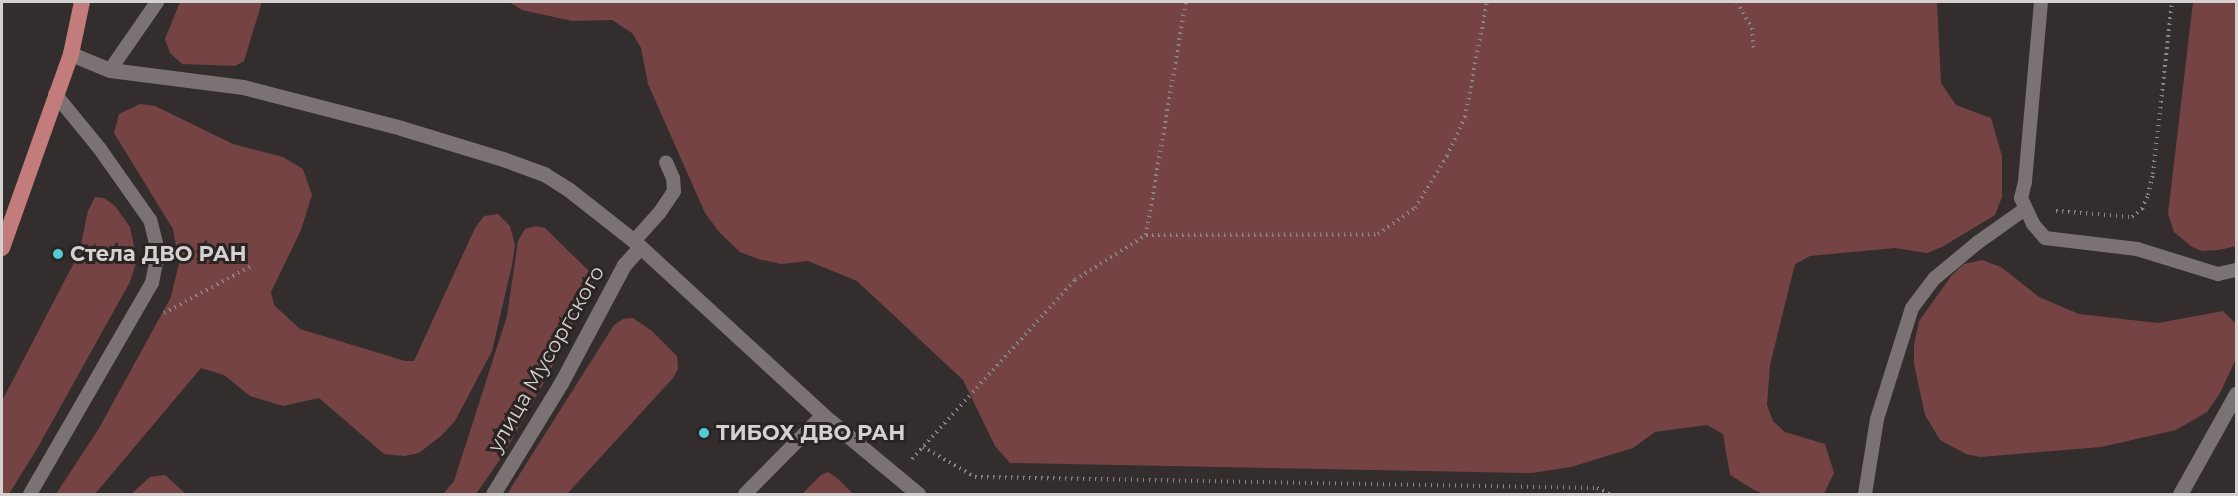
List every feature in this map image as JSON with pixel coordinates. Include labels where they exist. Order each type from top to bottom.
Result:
[{"type":"highway","points":[[2,248],[71,54],[82,2]]},
{"type":"street","points":[[71,54],[110,70],[243,87],[401,128],[544,174],[568,189],[637,244],[823,415],[918,495]]},
{"type":"street","name":"улица Мусоргского","points":[[492,495],[561,383],[637,244]]},
{"type":"street","points":[[2180,495],[2236,394]]},
{"type":"lane","points":[[110,70],[157,2]]},
{"type":"lane","points":[[2041,2],[2021,198],[2033,224],[2045,238],[2137,249],[2218,274],[2236,270]]},
{"type":"lane","points":[[30,495],[152,283],[158,251],[150,220],[100,149],[55,94]]},
{"type":"lane","points":[[637,244],[674,191],[673,178],[666,162]]},
{"type":"lane","points":[[1865,495],[1877,419],[1912,308],[1935,278],[1977,243],[2025,209]]},
{"type":"lane","points":[[744,495],[823,415]]},
{"type":"path","points":[[1146,236],[1186,2]]},
{"type":"path","points":[[897,475],[1075,280],[1146,236],[1378,234],[1414,208],[1447,156],[1465,117],[1487,2]]},
{"type":"path","points":[[1737,2],[1752,28],[1754,49]]},
{"type":"path","points":[[2025,209],[2132,217],[2142,209],[2153,174],[2172,2]]},
{"type":"path","points":[[161,315],[178,303],[251,266]]},
{"type":"path","points":[[923,447],[975,477],[1597,489],[1610,495]]},
{"type":"shaded area","points":[[180,2],[262,2],[244,61],[235,66],[182,64],[170,53],[165,39]]},
{"type":"shaded area","points":[[509,2],[1937,2],[1941,83],[1956,105],[1991,118],[2002,156],[2002,197],[1995,215],[1942,247],[1927,253],[1895,248],[1810,256],[1795,264],[1770,365],[1767,405],[1773,421],[1785,432],[1825,444],[1834,473],[1824,494],[1764,494],[1754,490],[1730,475],[1723,434],[1707,425],[1655,432],[1633,448],[1571,467],[1532,473],[1010,463],[995,446],[963,380],[857,281],[808,261],[781,264],[758,259],[740,252],[720,233],[705,213],[648,84],[641,48],[632,33],[612,20],[572,21],[522,10]]},
{"type":"shaded area","points":[[2193,2],[2236,2],[2236,246],[2219,250],[2202,251],[2192,247],[2174,232],[2168,214]]},
{"type":"shaded area","points":[[140,104],[155,106],[233,144],[283,157],[303,169],[312,195],[301,230],[271,292],[274,305],[300,329],[405,361],[414,361],[475,228],[484,216],[498,214],[510,226],[515,245],[492,351],[455,421],[442,435],[419,453],[404,456],[384,454],[319,398],[283,406],[250,396],[224,375],[201,368],[95,494],[56,494],[98,430],[171,297],[179,263],[173,229],[114,133],[119,114]]},
{"type":"shaded area","points":[[95,197],[104,198],[115,206],[130,227],[137,260],[130,282],[38,447],[9,494],[2,494],[2,401],[79,253],[88,211]]},
{"type":"shaded area","points":[[536,226],[545,228],[590,272],[593,282],[547,377],[503,455],[476,494],[443,494],[454,481],[507,316],[518,241],[525,229]]},
{"type":"shaded area","points":[[1982,260],[2001,267],[2039,297],[2079,314],[2158,323],[2223,311],[2236,324],[2236,359],[2220,393],[2207,412],[2176,430],[2101,447],[1980,457],[1966,454],[1940,440],[1925,415],[1914,364],[1914,345],[1919,321],[1952,275],[1964,264]]},
{"type":"shaded area","points":[[633,318],[652,331],[677,356],[678,369],[673,378],[567,494],[507,494],[614,325],[623,319]]},
{"type":"shaded area","points":[[828,472],[853,494],[802,494],[821,475]]},
{"type":"shaded area","points":[[165,475],[186,494],[131,494],[150,477]]},
{"type":"place","name":"Стела ДВО РАН","points":[[58,254]]},
{"type":"place","name":"ТИБОХ ДВО РАН","points":[[704,433]]}]
